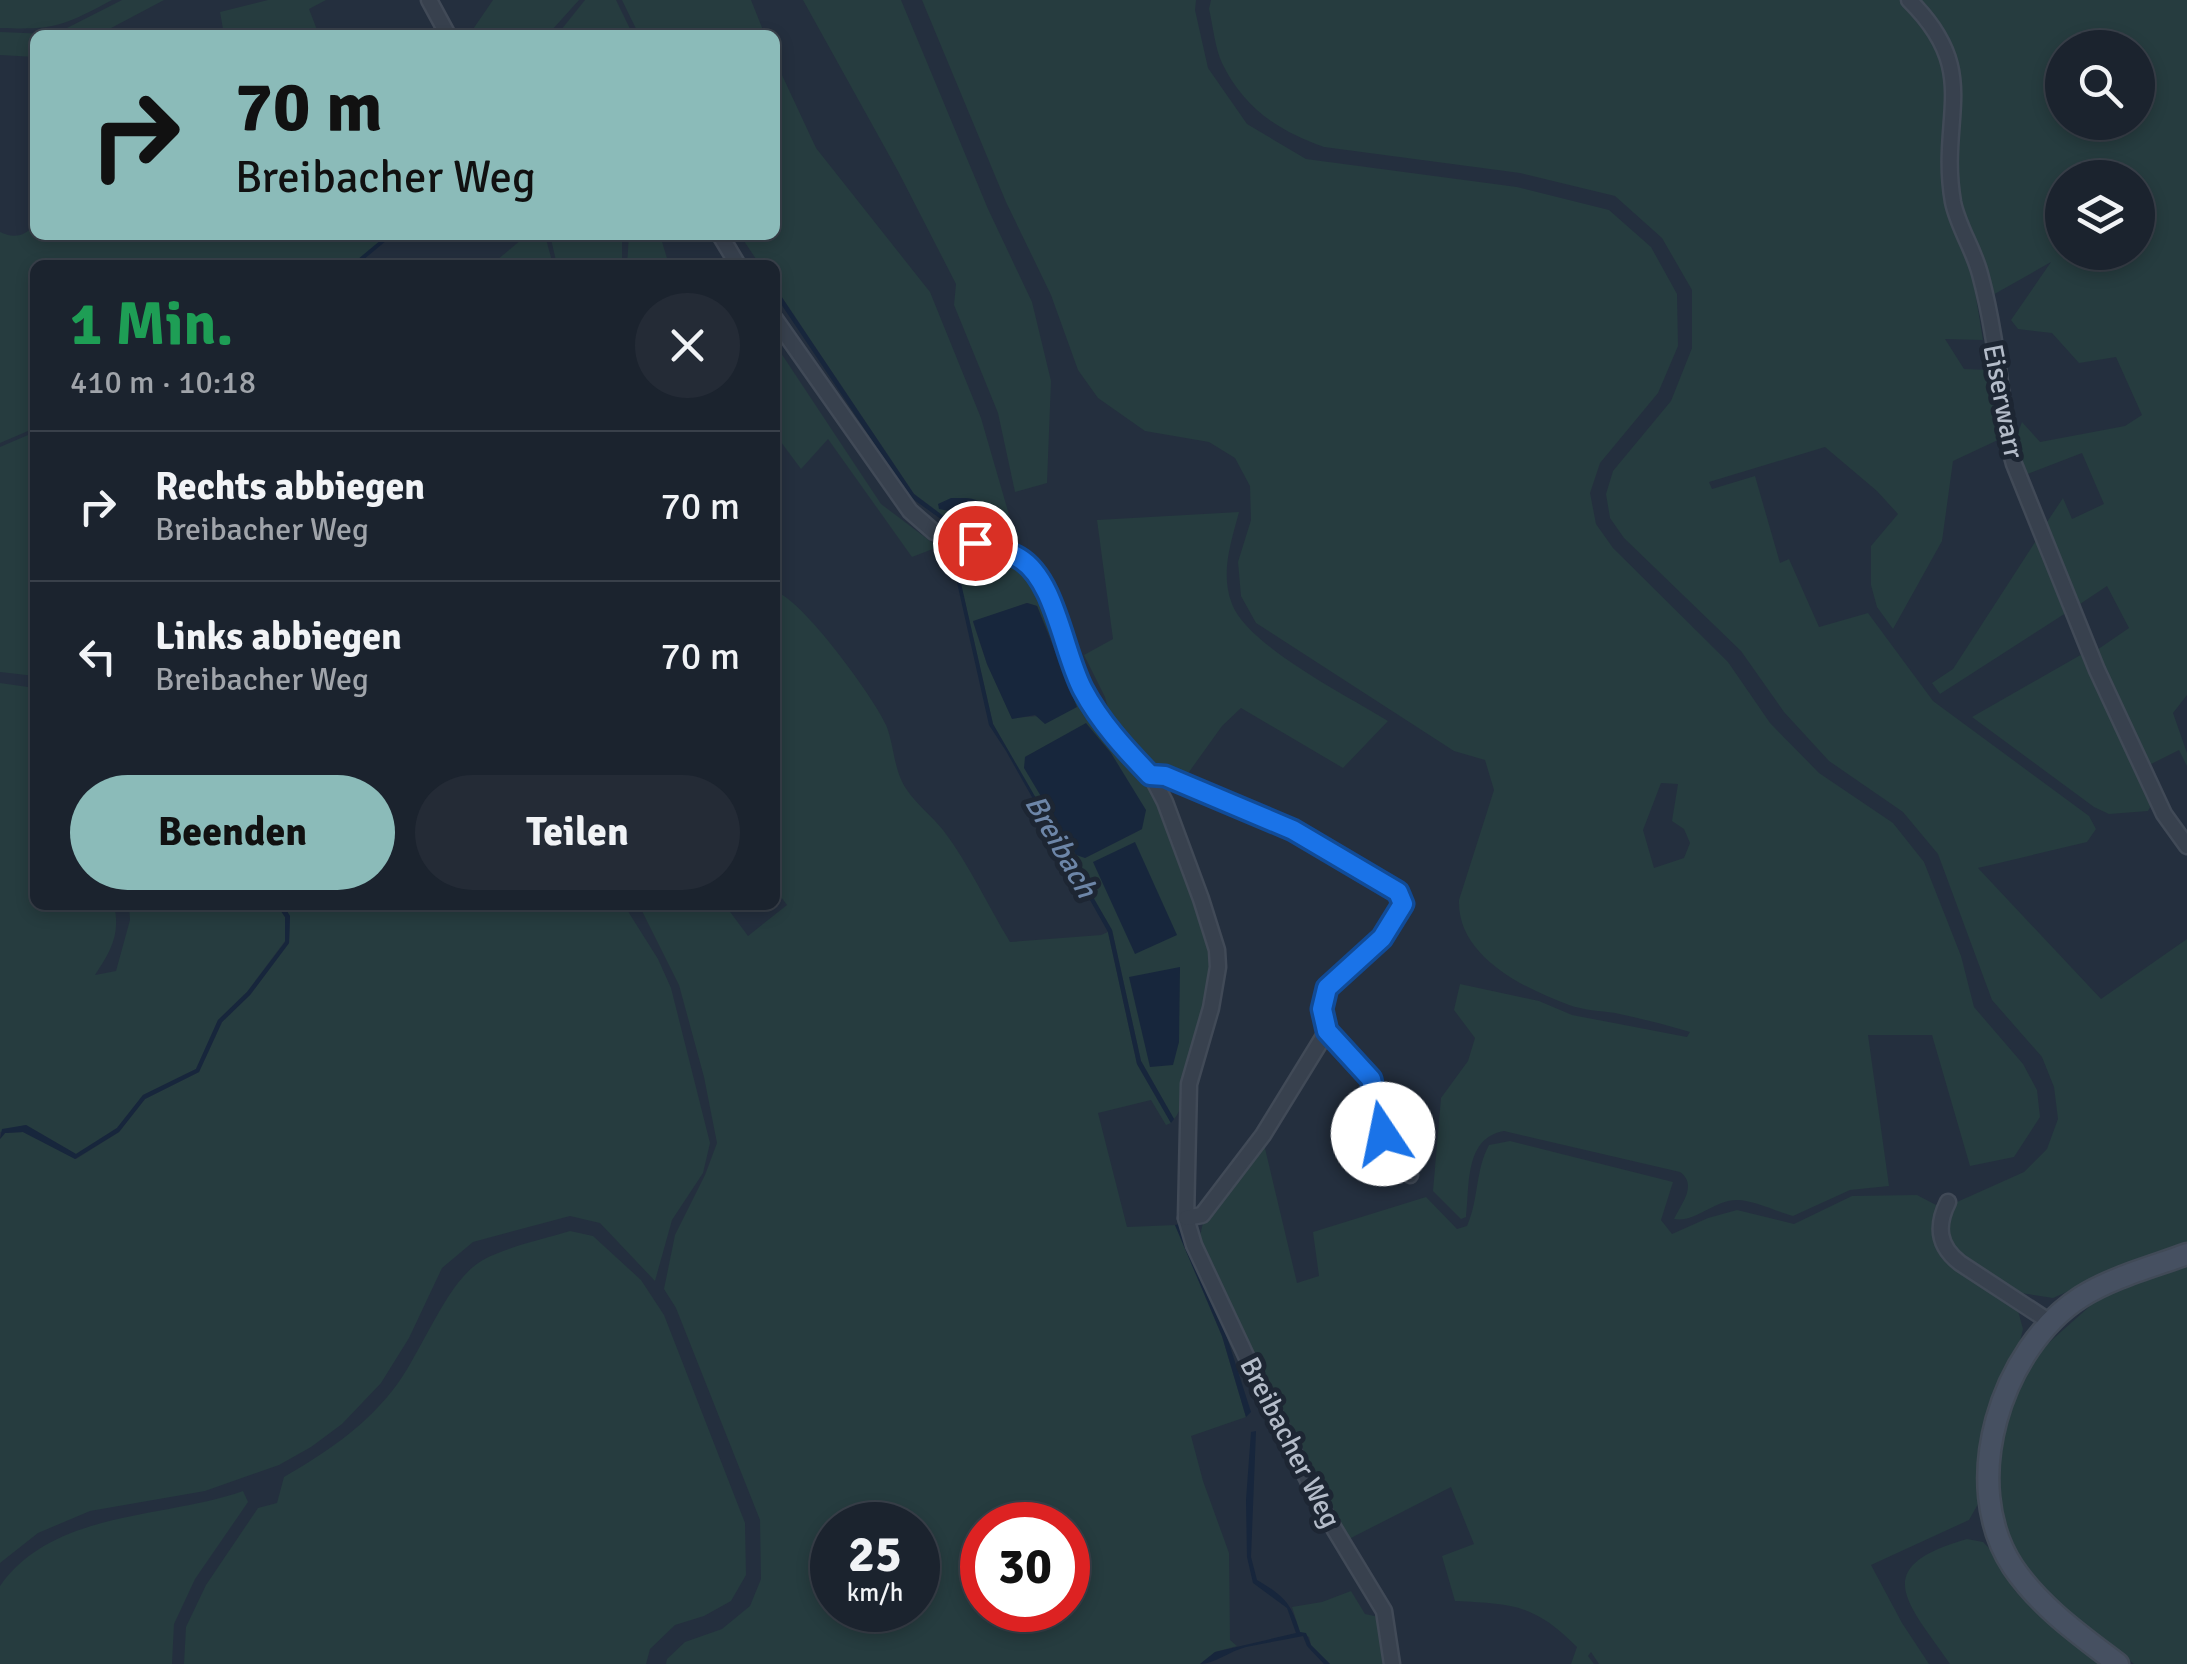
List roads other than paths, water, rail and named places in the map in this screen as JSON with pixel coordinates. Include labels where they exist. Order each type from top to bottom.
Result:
[{"type":"street","points":[[429,0],[445,30]]},
{"type":"street","name":"Eiserwarr","points":[[1909,0],[1943,40],[1953,72],[1950,180],[1954,208],[1980,272],[2008,442],[2097,670],[2164,814],[2187,846]]},
{"type":"street","name":"Breibacher Weg","points":[[780,325],[910,511],[934,532],[1010,553],[1027,563],[1042,585],[1080,686],[1097,716],[1150,775],[1181,841],[1216,950],[1216,988],[1189,1084],[1186,1218],[1202,1261],[1298,1461],[1384,1611],[1392,1664]]},
{"type":"street","points":[[1150,775],[1165,776],[1266,817],[1398,892],[1403,904],[1389,930],[1327,988],[1322,1009],[1327,1031],[1371,1079],[1383,1134],[1410,1175]]},
{"type":"street","points":[[1186,1218],[1202,1214],[1239,1167],[1327,1031]]},
{"type":"street","points":[[1948,1202],[1940,1224],[1946,1250],[2050,1322]]},
{"type":"street","points":[[2118,1664],[2037,1598],[2004,1552],[1992,1520],[1989,1474],[2000,1412],[2016,1372],[2050,1322],[2103,1285],[2187,1254]]},
{"type":"water","points":[[780,294],[914,494],[946,518],[1005,533],[1002,537],[945,522],[910,497],[780,302]]},
{"type":"water","points":[[951,498],[980,501],[987,508],[986,520],[976,522],[964,514],[939,509],[938,504]]},
{"type":"water","name":"Breibach","points":[[957,566],[993,724],[1112,930],[1141,1061],[1174,1119],[1171,1123],[1137,1064],[1108,932],[989,725],[954,569]]},
{"type":"water","points":[[1027,603],[1037,606],[1077,707],[1045,724],[1035,715],[1012,719],[973,621]]},
{"type":"water","points":[[1086,723],[1111,753],[1146,810],[1142,829],[1085,858],[1076,855],[1024,768],[1025,757]]},
{"type":"water","points":[[1135,842],[1177,935],[1135,954],[1093,862]]},
{"type":"water","points":[[280,910],[286,910],[290,916],[289,943],[250,995],[222,1022],[199,1072],[145,1099],[119,1132],[75,1159],[23,1132],[5,1133],[0,1139],[2,1129],[26,1125],[76,1154],[117,1128],[143,1095],[196,1069],[218,1020],[247,992],[285,942],[285,917]]},
{"type":"water","points":[[1180,967],[1179,1042],[1173,1065],[1150,1067],[1129,977]]},
{"type":"water","points":[[1181,1224],[1226,1334],[1251,1412],[1246,1417],[1222,1336],[1175,1225]]},
{"type":"water","points":[[1256,1431],[1251,1557],[1257,1580],[1285,1601],[1300,1632],[1306,1633],[1311,1645],[1330,1664],[1324,1664],[1303,1636],[1246,1647],[1200,1664],[1215,1652],[1296,1633],[1287,1608],[1253,1583],[1247,1557],[1246,1500],[1251,1432]]},
{"type":"waterway","points":[[360,260],[384,240]]}]
